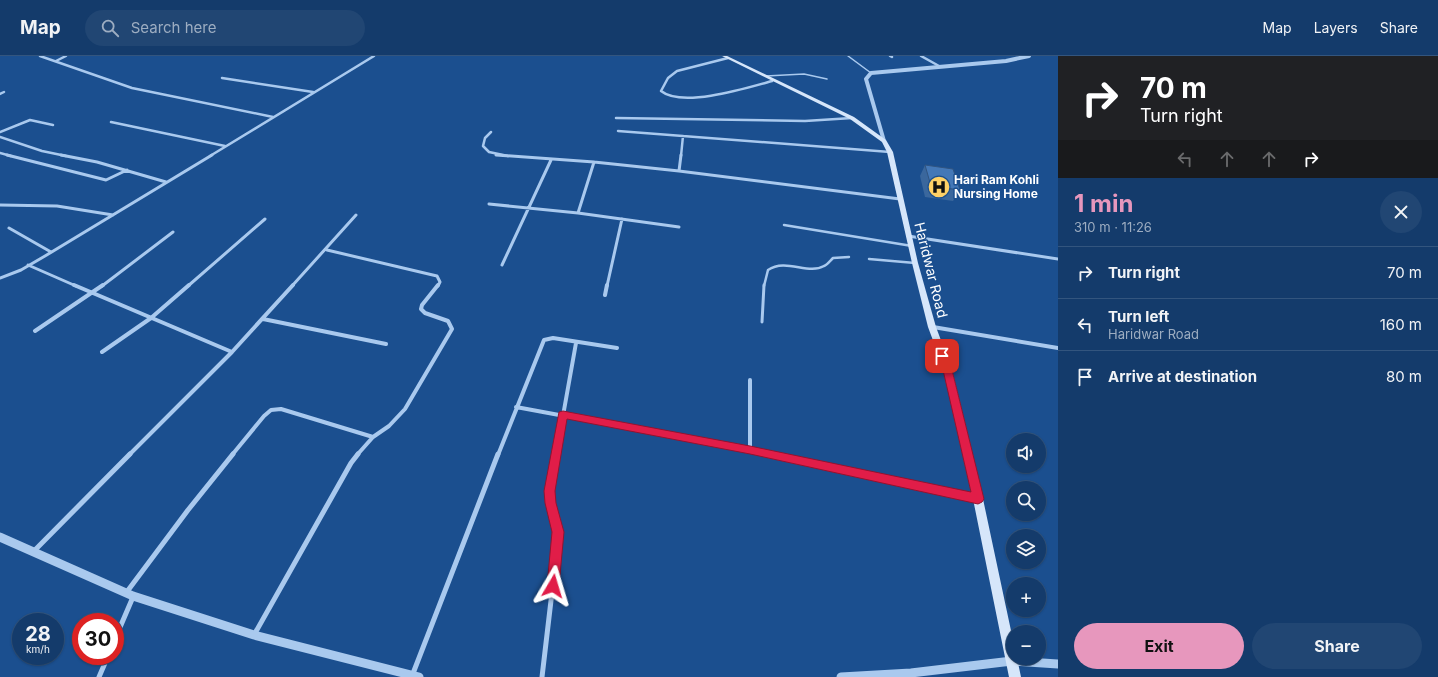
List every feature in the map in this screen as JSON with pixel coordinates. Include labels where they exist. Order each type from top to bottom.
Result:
[{"type":"main road","name":"Haridwar Road","points":[[726,57],[764,77],[852,118],[884,141],[890,152],[908,236],[912,246],[932,327],[948,370],[978,499],[1006,632]]},
{"type":"main road","name":"Haridwar Road","points":[[1013,665],[1015,677]]},
{"type":"street","points":[[40,56],[142,91],[273,117]]},
{"type":"street","points":[[56,61],[66,56]]},
{"type":"street","points":[[0,278],[6,277],[28,265],[114,215],[374,56]]},
{"type":"street","points":[[921,56],[940,66]]},
{"type":"street","points":[[884,141],[866,79],[870,73],[1006,61],[1029,56]]},
{"type":"street","points":[[726,57],[677,71],[668,78],[661,91],[666,96],[671,97],[716,96],[772,80]]},
{"type":"street","points":[[222,78],[313,92]]},
{"type":"street","points":[[0,94],[4,92]]},
{"type":"street","points":[[616,118],[805,121],[852,118]]},
{"type":"street","points":[[0,132],[30,120],[53,125]]},
{"type":"street","points":[[112,122],[226,146]]},
{"type":"street","points":[[618,131],[890,152]]},
{"type":"street","points":[[491,132],[485,138],[483,146],[489,152],[511,157],[594,162],[679,171],[900,199]]},
{"type":"street","points":[[679,171],[683,136]]},
{"type":"street","points":[[0,137],[42,151],[97,162],[166,182]]},
{"type":"street","points":[[0,153],[106,180],[127,170]]},
{"type":"street","points":[[502,265],[551,160]]},
{"type":"street","points":[[578,213],[594,162]]},
{"type":"street","points":[[489,204],[622,218],[679,227]]},
{"type":"street","points":[[0,205],[57,206],[114,215]]},
{"type":"street","points":[[33,553],[232,352],[327,250],[356,215]]},
{"type":"street","points":[[605,295],[622,218]]},
{"type":"street","points":[[102,352],[151,318],[265,219]]},
{"type":"street","points":[[9,228],[51,252]]},
{"type":"street","points":[[34,331],[92,293],[173,232]]},
{"type":"street","points":[[908,236],[1058,259]]},
{"type":"street","points":[[254,635],[351,463],[374,437],[389,426],[405,409],[451,334],[451,325],[448,321],[425,313],[421,309],[440,282],[437,276],[327,250]]},
{"type":"street","points":[[28,265],[232,352]]},
{"type":"street","points":[[263,319],[386,344]]},
{"type":"street","points":[[932,327],[1058,348]]},
{"type":"street","points":[[0,537],[129,595],[254,635],[416,677],[516,407],[541,344],[544,340],[553,338],[576,343],[617,348]]},
{"type":"street","points":[[542,677],[558,541],[556,524],[550,503],[550,491],[576,343]]},
{"type":"street","points":[[750,380],[750,450]]},
{"type":"street","points":[[516,407],[563,414],[750,450],[978,499]]},
{"type":"street","points":[[123,613],[129,595],[202,493],[264,416],[271,410],[281,409],[374,437]]},
{"type":"street","points":[[841,677],[911,673],[1006,662]]},
{"type":"street","points":[[1046,663],[1058,664]]},
{"type":"street","points":[[99,677],[104,665]]},
{"type":"lane","points":[[848,56],[870,73]]},
{"type":"lane","points":[[764,77],[804,74],[827,79]]},
{"type":"lane","points":[[784,225],[912,246]]},
{"type":"lane","points":[[762,322],[765,274],[770,267],[780,265],[818,268],[826,266],[833,258],[849,256]]},
{"type":"lane","points":[[869,259],[915,263]]},
{"type":"building","points":[[925,165],[953,169],[960,190],[931,186]]},
{"type":"place","name":"Hari Ram Kohli Nursing Home","points":[[939,187]]},
{"type":"route","points":[[553,586],[558,532],[550,503],[550,491],[563,414],[750,450],[978,499],[948,370],[942,356]]}]
